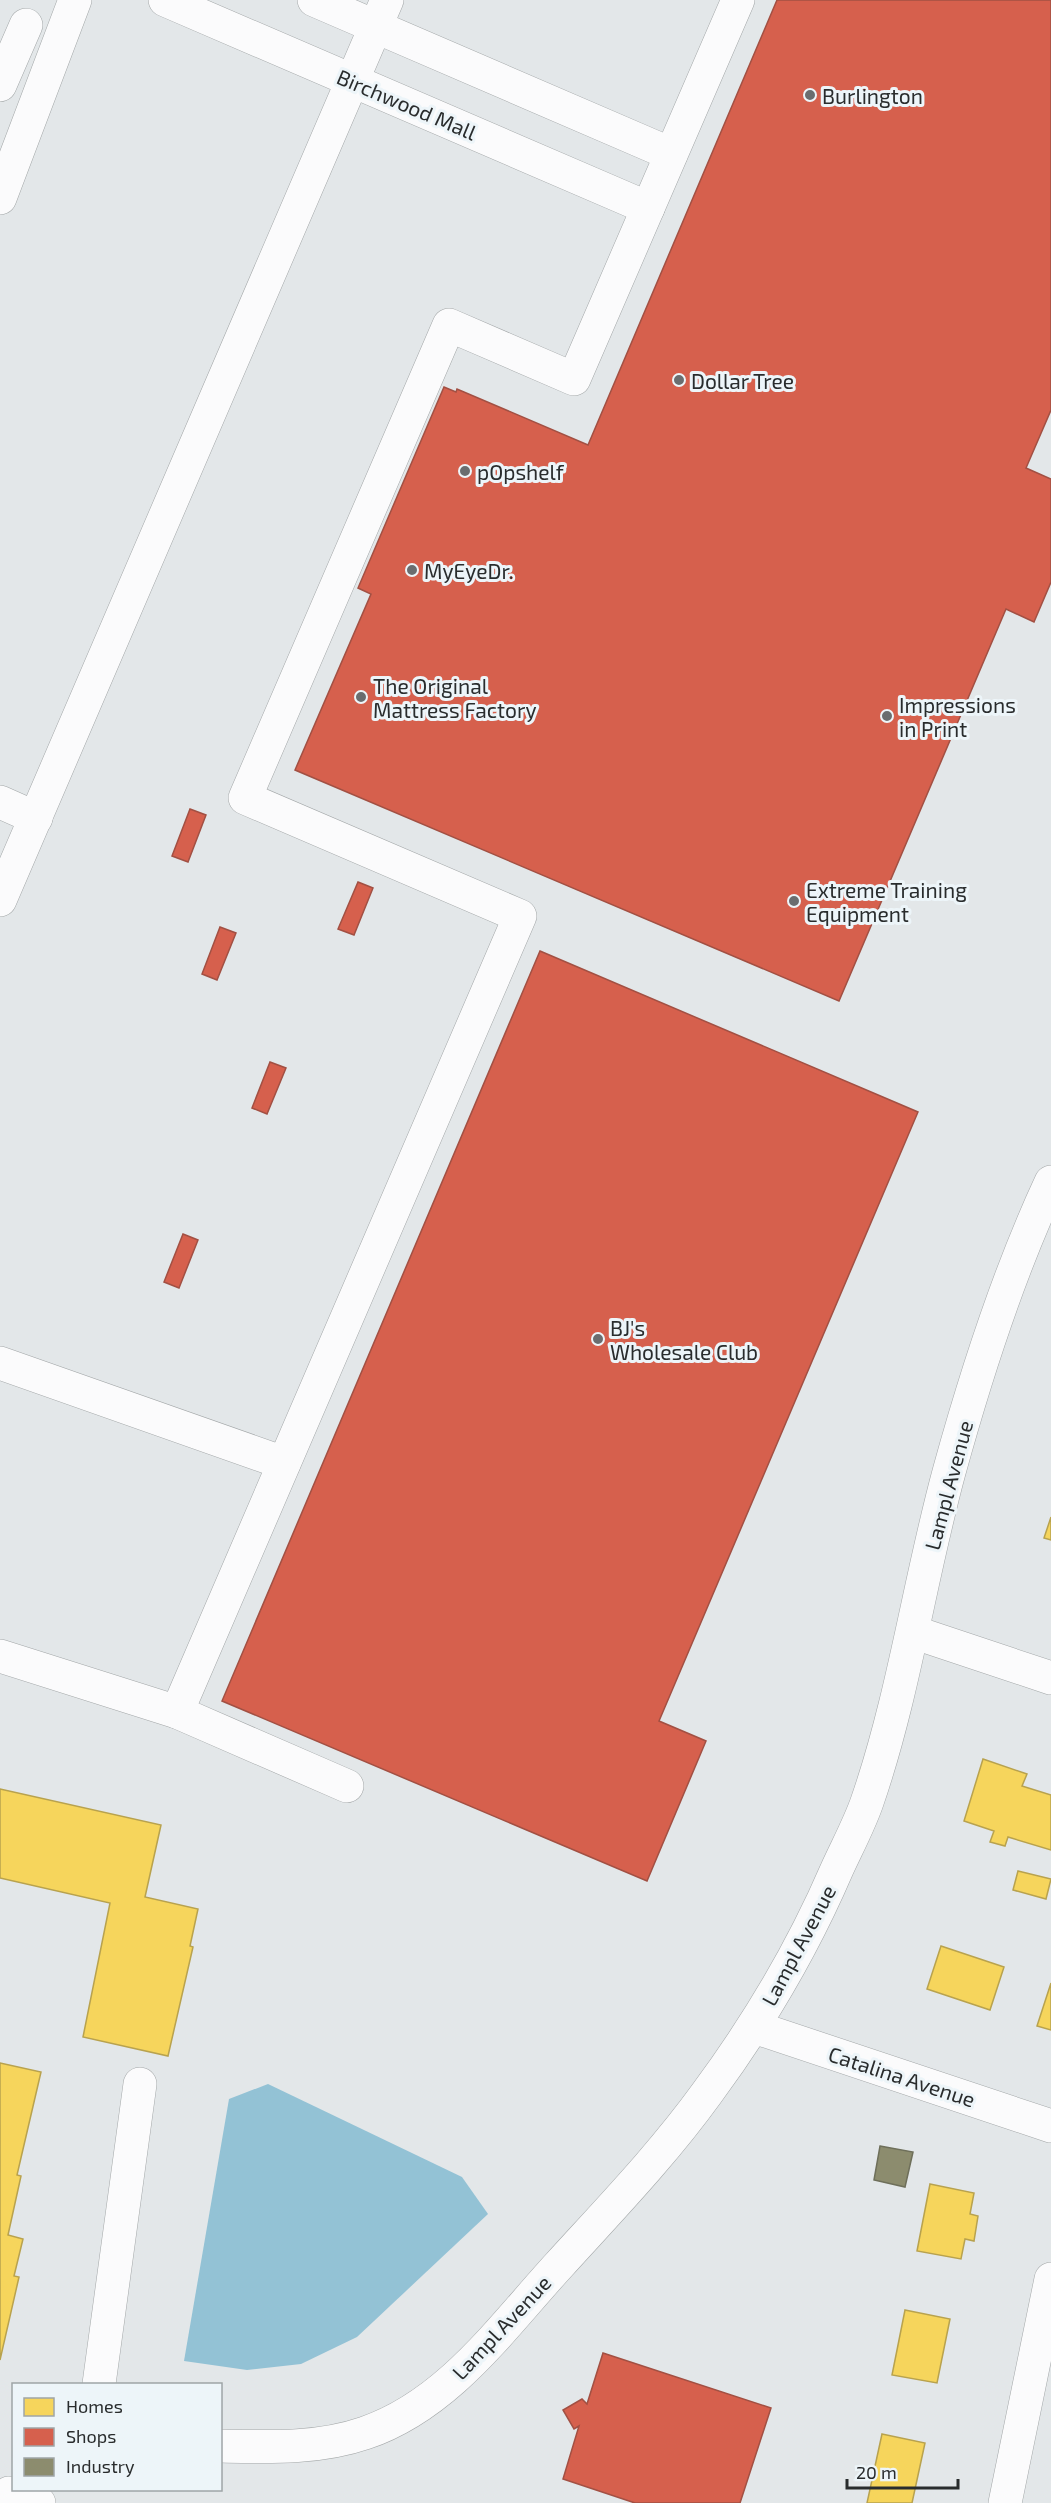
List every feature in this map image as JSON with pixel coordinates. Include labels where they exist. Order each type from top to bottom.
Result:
[{"type":"street","points":[[0,198],[75,0]]},
{"type":"street","name":"Birchwood Mall","points":[[165,0],[648,208]]},
{"type":"street","points":[[314,0],[382,13],[671,154]]},
{"type":"street","points":[[177,1712],[519,916],[245,798],[449,325],[574,379],[738,0]]},
{"type":"street","points":[[0,900],[382,13]]},
{"type":"street","points":[[0,85],[13,19],[60,39]]},
{"type":"street","points":[[0,802],[36,818]]},
{"type":"street","name":"Lampl Avenue","points":[[222,2446],[286,2446],[328,2442],[366,2433],[417,2409],[445,2387],[615,2204],[705,2097],[754,2027],[819,1911],[865,1806],[894,1715],[948,1473],[984,1356],[1031,1225],[1051,1182]]},
{"type":"street","points":[[0,1363],[284,1464]]},
{"type":"street","points":[[913,1632],[1051,1678]]},
{"type":"street","points":[[0,1656],[177,1712],[347,1785]]},
{"type":"street","name":"Catalina Avenue","points":[[754,2027],[1051,2126]]},
{"type":"street","points":[[99,2383],[140,2084]]},
{"type":"street","points":[[1005,2503],[1051,2279]]},
{"type":"water","points":[[268,2084],[462,2177],[488,2214],[357,2337],[301,2364],[247,2370],[184,2361],[229,2099]]},
{"type":"building: Homes","points":[[1051,1517],[1051,1540],[1044,1538]]},
{"type":"building: Homes","points":[[983,1759],[1027,1774],[1022,1786],[1051,1795],[1051,1850],[1008,1837],[1005,1846],[990,1842],[994,1831],[964,1821]]},
{"type":"building: Homes","points":[[0,1789],[161,1825],[145,1897],[198,1909],[190,1946],[193,1947],[168,2056],[83,2037],[110,1903],[0,1878]]},
{"type":"building: Homes","points":[[1018,1871],[1051,1879],[1046,1899],[1013,1890]]},
{"type":"building: Homes","points":[[941,1946],[1004,1967],[990,2010],[927,1989]]},
{"type":"building: Homes","points":[[1051,1983],[1051,2030],[1037,2026]]},
{"type":"building: Homes","points":[[0,2063],[41,2072],[17,2175],[21,2176],[8,2235],[23,2239],[14,2276],[19,2277],[0,2360]]},
{"type":"building: Homes","points":[[930,2184],[974,2193],[970,2214],[978,2216],[974,2241],[965,2239],[961,2259],[917,2251]]},
{"type":"building: Homes","points":[[905,2310],[950,2319],[937,2383],[892,2375]]},
{"type":"building: Homes","points":[[882,2434],[925,2443],[912,2503],[867,2503]]},
{"type":"building: Shops","points":[[777,0],[1051,0],[1051,410],[1026,468],[1051,479],[1051,582],[1034,622],[1006,609],[839,1001],[295,770],[371,594],[358,588],[444,387],[456,392],[457,389],[588,445]]},
{"type":"building: Shops","points":[[190,809],[206,815],[188,862],[172,856]]},
{"type":"building: Shops","points":[[358,882],[373,888],[354,935],[338,929]]},
{"type":"building: Shops","points":[[220,927],[236,933],[217,980],[202,974]]},
{"type":"building: Shops","name":"BJ's Wholesale Club","points":[[540,951],[918,1112],[659,1721],[706,1741],[647,1881],[222,1701]]},
{"type":"building: Shops","points":[[270,1062],[286,1068],[267,1114],[252,1108]]},
{"type":"building: Shops","points":[[183,1234],[198,1240],[179,1288],[164,1282]]},
{"type":"building: Shops","points":[[603,2353],[771,2408],[740,2503],[635,2503],[563,2479],[579,2426],[574,2429],[563,2410],[582,2399],[587,2404]]},
{"type":"building: Industry","points":[[880,2146],[913,2152],[905,2187],[874,2180]]},
{"type":"place","name":"Burlington","points":[[810,95]]},
{"type":"place","name":"Dollar Tree","points":[[679,380]]},
{"type":"place","name":"pOpshelf","points":[[465,471]]},
{"type":"place","name":"MyEyeDr.","points":[[412,570]]},
{"type":"place","name":"The Original Mattress Factory","points":[[361,697]]},
{"type":"place","name":"Impressions in Print","points":[[887,716]]},
{"type":"place","name":"Extreme Training Equipment","points":[[794,901]]},
{"type":"place","name":"BJ's Wholesale Club","points":[[598,1339]]}]
